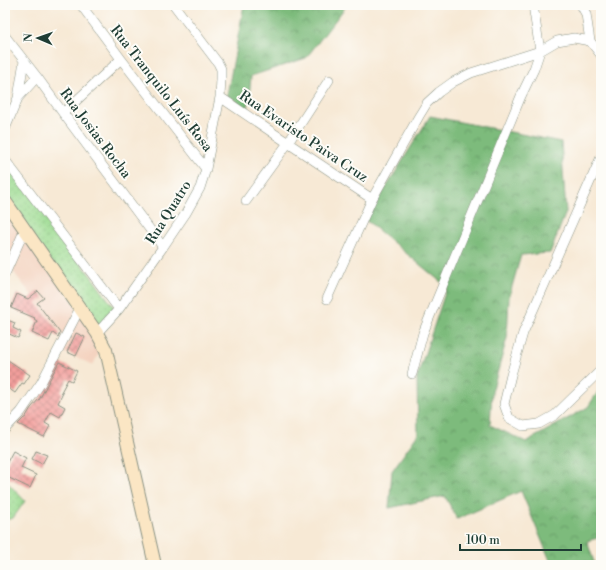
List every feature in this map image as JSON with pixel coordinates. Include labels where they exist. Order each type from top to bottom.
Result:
[{"type":"main road","points":[[5,201],[80,308],[106,350],[155,565]]},
{"type":"street","name":"Rua Tranquilo Luís Rosa","points":[[81,5],[206,169]]},
{"type":"street","name":"Rua Quatro","points":[[96,333],[119,309],[186,213],[200,188],[206,169],[220,97],[221,74],[218,63],[174,5]]},
{"type":"street","points":[[412,374],[423,333],[521,96],[534,70],[540,51],[533,5]]},
{"type":"street","points":[[581,5],[586,14],[590,41],[601,55]]},
{"type":"street","name":"Rua Josias Rocha","points":[[5,36],[163,247]]},
{"type":"street","points":[[327,299],[372,199],[427,103],[453,82],[471,74],[540,51],[557,41],[574,38],[590,41]]},
{"type":"street","points":[[63,113],[122,59]]},
{"type":"street","points":[[5,130],[18,98],[24,61]]},
{"type":"street","points":[[18,98],[37,77]]},
{"type":"street","points":[[246,201],[288,143],[329,80]]},
{"type":"street","name":"Rua Evaristo Paiva Cruz","points":[[220,97],[372,199]]},
{"type":"street","points":[[601,157],[523,333],[504,404],[509,418],[523,426],[539,424],[555,415],[601,370]]},
{"type":"street","points":[[5,160],[119,309]]},
{"type":"street","points":[[5,274],[25,229]]},
{"type":"street","points":[[5,429],[21,412],[41,383],[80,308]]},
{"type":"shaded area","points":[[5,202],[103,345],[93,365],[59,350],[65,338],[5,261]]},
{"type":"green space","points":[[244,5],[347,5],[306,58],[251,76],[248,110],[227,95]]},
{"type":"green space","points":[[430,116],[561,142],[566,212],[550,253],[521,255],[509,297],[507,338],[492,392],[490,425],[526,442],[588,407],[601,387],[601,537],[587,541],[595,565],[552,565],[521,491],[457,519],[445,496],[389,508],[392,471],[418,434],[417,377],[447,287],[366,220]]},
{"type":"green space","points":[[5,161],[116,310],[97,330],[5,198]]},
{"type":"green space","points":[[5,480],[25,501],[13,518],[5,520]]},
{"type":"building","points":[[38,291],[44,298],[37,303],[60,333],[58,337],[53,333],[49,341],[32,333],[37,321],[34,319],[35,318],[11,308],[17,294],[28,299]]},
{"type":"building","points":[[5,319],[15,323],[13,328],[21,332],[18,338],[5,332]]},
{"type":"building","points":[[76,333],[85,337],[76,356],[67,352]]},
{"type":"building","points":[[5,358],[30,375],[15,393],[5,386]]},
{"type":"building","points":[[59,362],[77,371],[72,381],[68,379],[61,392],[63,393],[58,403],[65,407],[60,417],[51,412],[45,423],[50,426],[44,437],[18,424],[25,418],[31,408],[39,400]]},
{"type":"building","points":[[13,451],[26,458],[21,468],[36,475],[30,488],[5,476],[5,466]]},
{"type":"building","points":[[36,451],[47,455],[42,464],[32,459]]}]
